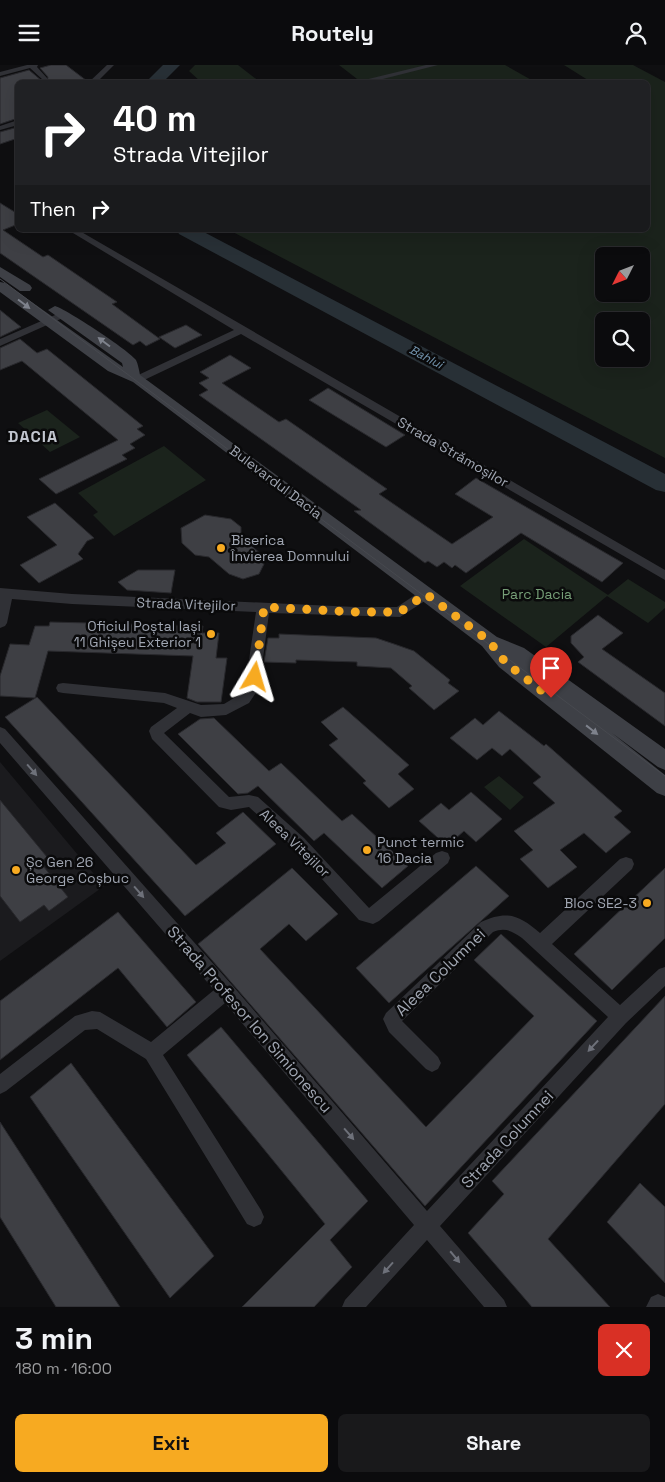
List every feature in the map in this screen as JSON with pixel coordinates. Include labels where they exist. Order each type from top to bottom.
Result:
[{"type":"street","points":[[0,74],[33,65],[45,79]]},
{"type":"street","points":[[94,80],[111,65]]},
{"type":"street","points":[[369,80],[435,65]]},
{"type":"street","points":[[0,128],[15,123]]},
{"type":"street","name":"Strada Strămoșilor","points":[[75,232],[665,576]]},
{"type":"street","name":"Bulevardul Dacia","points":[[0,271],[129,361],[136,379]]},
{"type":"street","name":"Bulevardul Dacia","points":[[0,286],[113,368],[136,379],[489,641],[517,653],[665,761]]},
{"type":"street","points":[[0,343],[62,315]]},
{"type":"street","points":[[136,379],[241,330]]},
{"type":"street","points":[[0,623],[4,594]]},
{"type":"street","name":"Strada Vitejilor","points":[[4,594],[72,599],[355,612],[400,612],[426,594]]},
{"type":"street","points":[[63,688],[165,697],[201,711],[226,709],[244,699],[252,688],[264,607]]},
{"type":"street","name":"Bulevardul Dacia","points":[[489,641],[506,663],[665,787]]},
{"type":"street","name":"Aleea Vitejilor","points":[[188,707],[160,727],[156,731],[157,735],[224,802],[233,805],[245,801],[253,802],[299,843],[365,915],[373,916],[442,858]]},
{"type":"street","name":"Strada Profesor Ion Simionescu","points":[[0,733],[226,991],[497,1307]]},
{"type":"street","points":[[540,944],[626,863]]},
{"type":"street","name":"Aleea Columnei","points":[[432,1063],[395,1026],[392,1019],[496,921],[506,920],[517,925],[620,1017]]},
{"type":"street","name":"Strada Columnei","points":[[352,1307],[620,1017],[665,975]]},
{"type":"street","points":[[152,1053],[226,991]]},
{"type":"street","points":[[0,1085],[81,1022],[100,1021],[152,1053],[254,1217]]},
{"type":"street","points":[[656,1307],[658,1304],[661,1307]]},
{"type":"shaded area","points":[[0,762],[104,886],[0,961]]},
{"type":"green space","points":[[195,65],[238,65],[257,80],[199,80],[189,71]]},
{"type":"green space","points":[[339,65],[505,65],[531,80],[358,80]]},
{"type":"green space","points":[[564,65],[633,65],[665,82],[665,458],[233,232],[650,232],[650,80],[588,80]]},
{"type":"green space","points":[[47,410],[80,437],[50,452],[18,423]]},
{"type":"green space","points":[[164,446],[206,480],[114,536],[93,515],[98,512],[78,493]]},
{"type":"green space","name":"Parc Dacia","points":[[524,539],[608,595],[628,579],[665,602],[665,608],[648,623],[607,596],[546,647],[460,586]]},
{"type":"green space","points":[[499,776],[524,797],[510,810],[484,787]]},
{"type":"building","points":[[51,65],[66,65],[86,80],[47,80],[48,77],[40,68]]},
{"type":"building","points":[[29,70],[41,80],[15,80],[15,119],[0,124],[0,78]]},
{"type":"building","points":[[15,128],[15,139],[0,144],[0,132]]},
{"type":"building","points":[[0,203],[15,212],[15,225],[3,230],[43,257],[48,255],[117,302],[112,304],[160,339],[146,346],[140,341],[133,345],[0,253]]},
{"type":"building","points":[[0,310],[21,327],[0,337]]},
{"type":"building","points":[[186,325],[202,335],[175,348],[159,337]]},
{"type":"building","points":[[20,339],[37,353],[47,349],[143,426],[137,429],[145,435],[130,444],[135,448],[122,455],[127,459],[56,494],[39,479],[118,440],[22,361],[0,370],[0,348]]},
{"type":"building","points":[[230,355],[251,368],[222,383],[279,422],[286,419],[387,489],[379,494],[452,544],[493,517],[455,494],[476,478],[623,563],[602,582],[521,533],[466,573],[455,565],[452,568],[444,562],[437,567],[428,561],[425,563],[354,511],[361,510],[199,395],[208,390],[199,383],[209,378],[200,372]]},
{"type":"building","points":[[328,388],[405,435],[386,447],[309,400]]},
{"type":"building","points":[[55,503],[94,538],[87,541],[78,554],[83,559],[39,583],[20,565],[57,545],[27,517]]},
{"type":"building","name":"Biserica Învierea Domnului","points":[[205,515],[231,519],[241,527],[241,537],[261,554],[264,564],[259,574],[243,579],[229,574],[209,557],[195,555],[182,543],[181,528]]},
{"type":"building","points":[[138,570],[175,570],[171,593],[127,590],[118,582]]},
{"type":"building","points":[[598,615],[623,633],[602,649],[665,693],[665,726],[578,662],[584,657],[571,643],[571,636]]},
{"type":"building","points":[[50,622],[203,626],[202,633],[219,633],[216,658],[227,658],[221,702],[197,702],[187,698],[193,656],[48,651],[35,698],[0,696],[0,676],[10,644],[29,645],[35,626],[49,626]]},
{"type":"building","points":[[279,634],[376,638],[414,651],[450,680],[448,683],[459,691],[434,710],[409,688],[412,686],[391,668],[357,666],[357,662],[296,660],[296,663],[264,662],[268,638],[279,638]]},
{"type":"building","points":[[37,697],[196,865],[226,843],[216,833],[243,812],[276,844],[185,916],[5,717]]},
{"type":"building","points":[[343,707],[409,765],[398,774],[414,789],[389,808],[363,783],[366,781],[329,745],[338,739],[321,722]]},
{"type":"building","points":[[499,711],[544,746],[546,744],[622,811],[614,817],[631,832],[606,853],[584,833],[560,850],[577,867],[548,888],[520,859],[533,850],[514,831],[555,803],[533,783],[541,777],[510,749],[502,756],[492,748],[477,760],[450,738],[475,718],[483,725]]},
{"type":"building","points":[[214,718],[269,771],[281,763],[342,821],[352,814],[408,866],[382,888],[324,833],[314,841],[258,786],[248,793],[238,794],[178,734],[200,719]]},
{"type":"building","points":[[471,792],[502,819],[476,842],[464,831],[447,846],[419,821],[441,803],[449,810]]},
{"type":"building","points":[[0,800],[47,857],[40,862],[68,897],[49,911],[44,905],[20,922],[0,896]]},
{"type":"building","points":[[476,866],[509,896],[389,1003],[356,968]]},
{"type":"building","points":[[292,868],[338,914],[306,941],[289,924],[260,949],[426,1127],[534,1016],[474,960],[501,934],[597,1021],[425,1206],[198,944]]},
{"type":"building","name":"Bloc SE2-3","points":[[665,868],[665,938],[612,990],[574,954]]},
{"type":"building","points":[[118,912],[196,1002],[167,1027],[118,968],[0,1060],[0,1001]]},
{"type":"building","points":[[665,996],[665,1104],[548,1239],[610,1307],[532,1307],[468,1233],[504,1194],[492,1181]]},
{"type":"building","points":[[221,1027],[368,1201],[330,1240],[352,1267],[314,1307],[242,1307],[325,1224],[187,1055]]},
{"type":"building","points":[[71,1063],[214,1256],[170,1298],[30,1097]]},
{"type":"building","points":[[0,1122],[120,1307],[56,1307],[0,1217]]},
{"type":"building","points":[[640,1183],[665,1207],[665,1283],[607,1222]]},
{"type":"waterway","name":"Bahlui","points":[[155,80],[172,65]]},
{"type":"waterway","name":"Bahlui","points":[[190,232],[665,484]]},
{"type":"tram line","points":[[0,279],[665,776]]},
{"type":"place","name":"Biserica Învierea Domnului","points":[[221,548]]},
{"type":"place","name":"Oficiul Poștal Iași 11 Ghișeu Exterior 1","points":[[211,634]]},
{"type":"place","name":"Punct termic 16 Dacia","points":[[367,850]]},
{"type":"place","name":"Șc Gen 26 George Coșbuc","points":[[16,870]]},
{"type":"place","name":"Bloc SE2-3","points":[[647,903]]},
{"type":"district","name":"DACIA","points":[[33,436]]},
{"type":"route","points":[[255,677],[264,607],[355,612],[400,612],[426,594],[489,641],[506,663],[551,698]]}]
